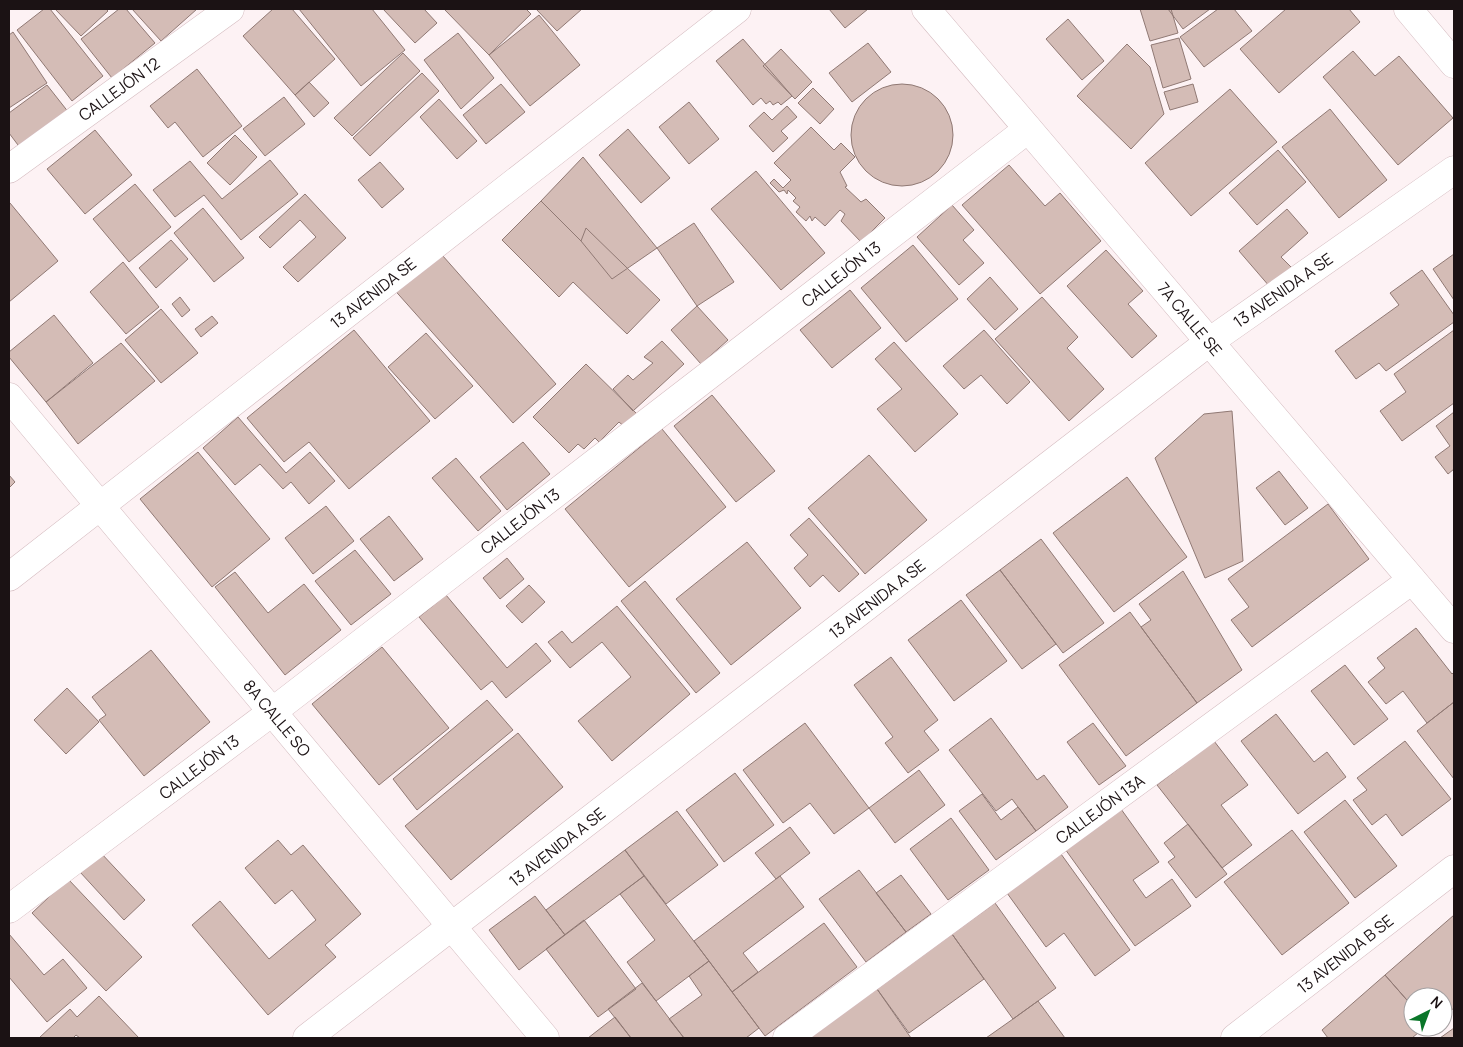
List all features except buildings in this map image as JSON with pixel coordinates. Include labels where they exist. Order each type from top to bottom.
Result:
[{"type":"street","name":"CALLEJÓN 12","points":[[9,169],[230,9]]},
{"type":"street","name":"13 AVENIDA SE","points":[[9,577],[737,9]]},
{"type":"street","name":"7A CALLE SE","points":[[926,9],[1454,629]]},
{"type":"street","points":[[1408,9],[1454,64]]},
{"type":"street","name":"CALLEJÓN 13","points":[[9,909],[272,712],[1028,129]]},
{"type":"street","name":"13 AVENIDA A SE","points":[[307,1038],[1209,342],[1454,170]]},
{"type":"street","name":"8A CALLE SO","points":[[9,397],[544,1038]]},
{"type":"street","name":"CALLEJÓN 13A","points":[[787,1038],[1412,580]]},
{"type":"street","name":"13 AVENIDA B SE","points":[[1235,1038],[1454,869]]}]
